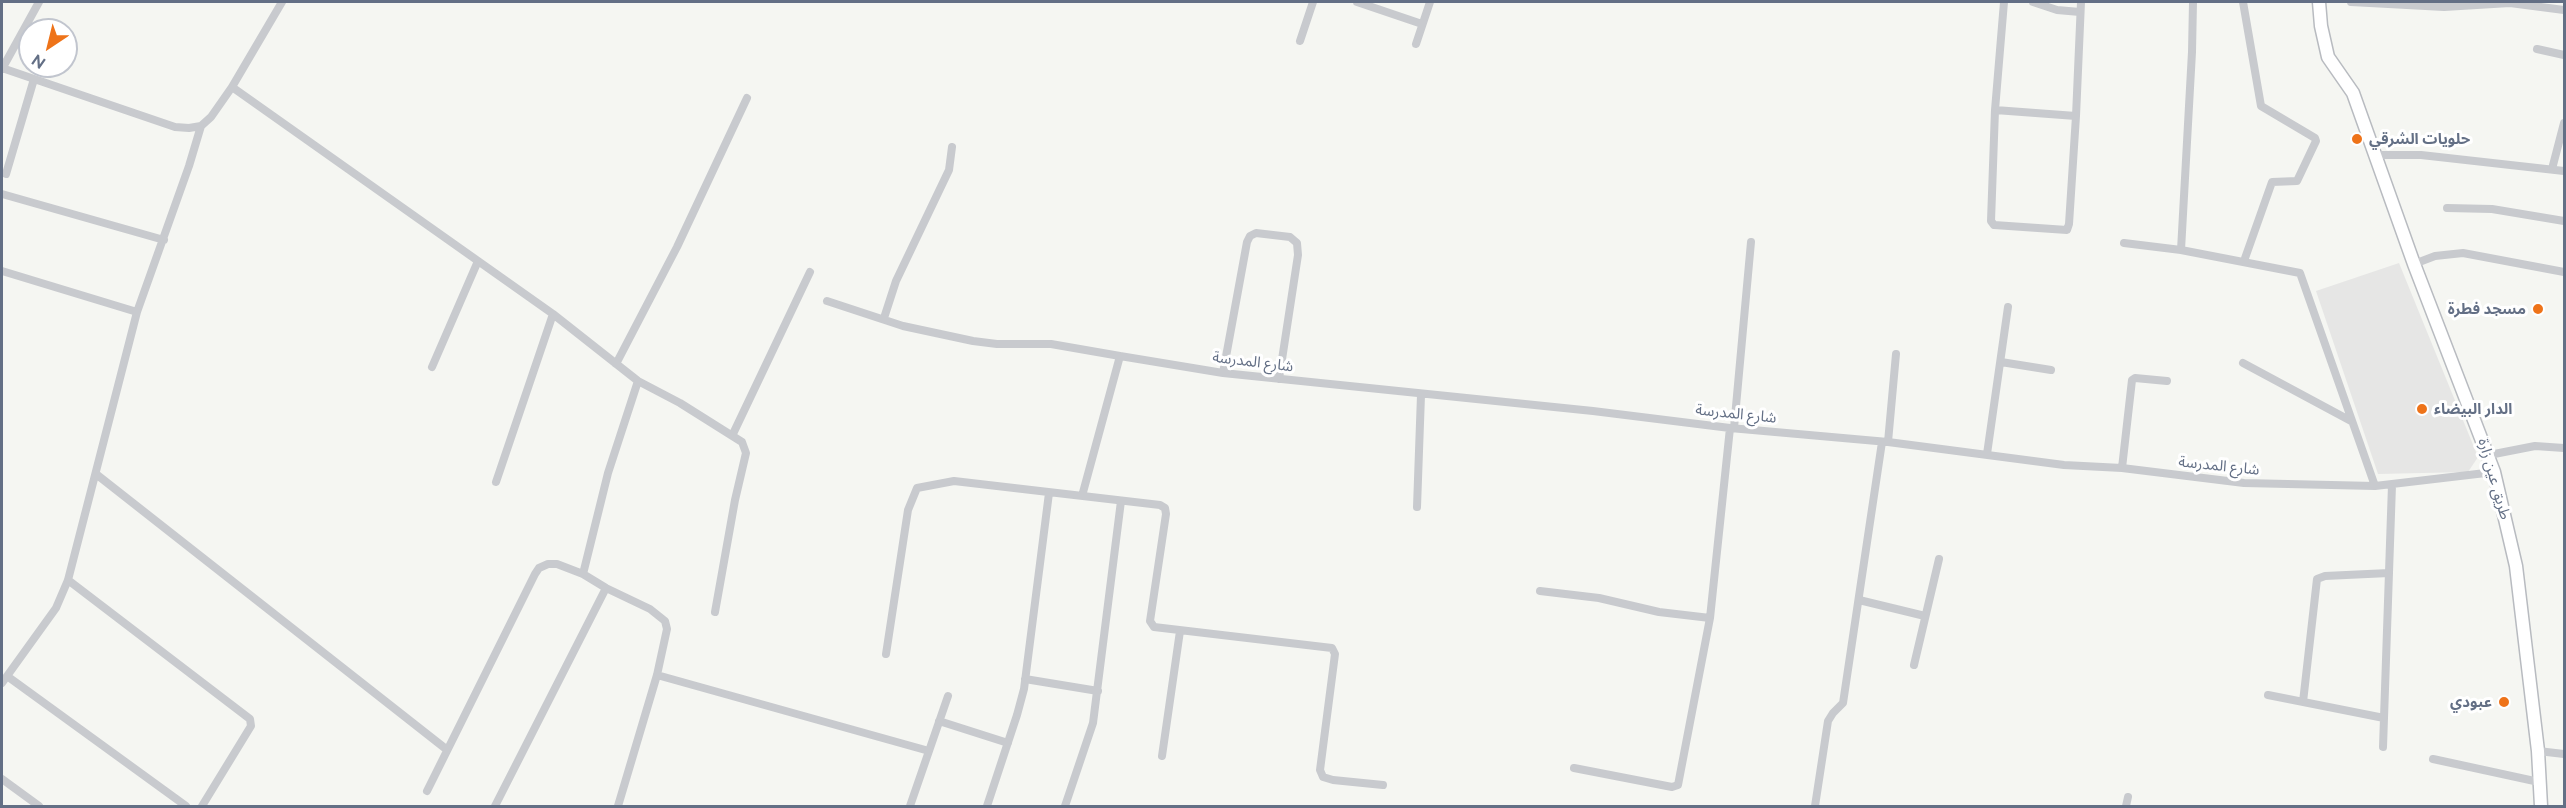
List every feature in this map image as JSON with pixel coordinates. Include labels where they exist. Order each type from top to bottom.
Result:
[{"type":"main road","name":"طريق عين زارة","points":[[2319,2],[2320,26],[2328,57],[2354,93],[2414,264],[2494,472],[2517,566],[2538,751],[2541,807]]},
{"type":"street","points":[[39,2],[2,68],[175,127],[201,126]]},
{"type":"street","points":[[186,807],[4,679],[56,608],[68,580],[137,312],[164,240],[201,126],[211,117],[231,87],[282,2]]},
{"type":"street","points":[[1300,41],[1313,2]]},
{"type":"street","points":[[1357,2],[1422,24]]},
{"type":"street","points":[[1416,44],[1430,2]]},
{"type":"street","points":[[2004,2],[1995,110],[1992,223],[2056,229],[2068,228],[2081,2]]},
{"type":"street","points":[[2033,2],[2057,10],[2080,12]]},
{"type":"street","points":[[2181,250],[2193,2]]},
{"type":"street","points":[[2243,2],[2261,106],[2315,138],[2316,141],[2297,181],[2272,182],[2244,261]]},
{"type":"street","points":[[2351,2],[2444,7],[2510,2],[2565,10]]},
{"type":"street","points":[[2537,49],[2565,55]]},
{"type":"street","points":[[6,174],[34,79]]},
{"type":"street","points":[[231,87],[553,314],[638,381],[742,442],[746,453],[735,500],[715,612]]},
{"type":"street","points":[[616,364],[677,247],[747,98]]},
{"type":"street","points":[[1995,110],[2076,116]]},
{"type":"street","points":[[2552,169],[2565,123]]},
{"type":"street","points":[[884,318],[896,281],[949,170],[951,147]]},
{"type":"street","points":[[2375,155],[2421,155],[2565,171]]},
{"type":"street","points":[[2,194],[164,240]]},
{"type":"street","points":[[2446,208],[2492,209],[2565,222]]},
{"type":"street","points":[[1223,374],[1247,242],[1250,236],[1257,233],[1290,237],[1297,243],[1298,255],[1279,379]]},
{"type":"street","points":[[1574,768],[1672,787],[1678,785],[1710,618],[1751,242]]},
{"type":"street","points":[[2124,243],[2181,250],[2301,273],[2375,486]]},
{"type":"street","points":[[2414,264],[2435,256],[2463,253],[2565,272]]},
{"type":"street","points":[[432,367],[478,261]]},
{"type":"street","points":[[2,271],[137,312]]},
{"type":"street","points":[[732,436],[810,272]]},
{"type":"street","name":"شارع المدرسة","points":[[827,301],[903,326],[997,345],[1051,344],[1223,374],[1885,442],[2064,465],[2122,468],[2244,483],[2375,486],[2494,472]]},
{"type":"street","points":[[1987,454],[2008,307]]},
{"type":"street","points":[[496,482],[553,314]]},
{"type":"street","points":[[1815,807],[1828,721],[1843,704],[1885,442],[1896,354]]},
{"type":"street","points":[[1082,496],[1120,356]]},
{"type":"street","points":[[2001,362],[2051,370]]},
{"type":"street","points":[[2243,363],[2351,421]]},
{"type":"street","points":[[2122,468],[2132,380],[2135,378],[2167,381]]},
{"type":"street","points":[[583,574],[608,474],[638,381]]},
{"type":"street","points":[[1417,507],[1421,395]]},
{"type":"street","points":[[2489,455],[2535,446],[2565,448]]},
{"type":"street","points":[[96,474],[446,749]]},
{"type":"street","points":[[886,654],[908,510],[917,488],[954,481],[1160,505],[1165,508],[1150,621],[1154,627],[1332,648],[1335,654],[1320,770],[1323,777],[1333,780],[1383,785]]},
{"type":"street","points":[[2383,747],[2392,485]]},
{"type":"street","points":[[987,807],[1008,743],[1025,679],[1049,493]]},
{"type":"street","points":[[1065,807],[1086,748],[1098,690],[1121,501]]},
{"type":"street","points":[[1914,665],[1939,558]]},
{"type":"street","points":[[427,790],[539,568],[548,564],[557,564],[583,574],[650,609],[665,621],[667,629],[657,675],[618,807]]},
{"type":"street","points":[[2303,702],[2317,579],[2325,576],[2389,573]]},
{"type":"street","points":[[68,580],[250,718],[251,726],[202,807]]},
{"type":"street","points":[[495,807],[606,588]]},
{"type":"street","points":[[1540,591],[1599,598],[1659,612],[1710,618]]},
{"type":"street","points":[[1859,600],[1925,616]]},
{"type":"street","points":[[1162,756],[1180,631]]},
{"type":"street","points":[[657,675],[929,751]]},
{"type":"street","points":[[1025,679],[1098,690]]},
{"type":"street","points":[[2268,695],[2384,718]]},
{"type":"street","points":[[910,807],[948,696]]},
{"type":"street","points":[[939,721],[1008,743]]},
{"type":"street","points":[[2538,751],[2565,754]]},
{"type":"street","points":[[2433,759],[2539,782]]},
{"type":"street","points":[[2,779],[39,807]]},
{"type":"street","points":[[2126,807],[2128,797]]},
{"type":"shaded area","points":[[2399,263],[2478,457],[2468,472],[2378,474],[2316,291]]},
{"type":"place","name":"حلويات الشرقي","points":[[2357,139]]},
{"type":"place","name":"مسجد فطرة","points":[[2538,309]]},
{"type":"place","name":"الدار البيضاء","points":[[2422,409]]},
{"type":"place","name":"عبودي","points":[[2504,702]]}]
